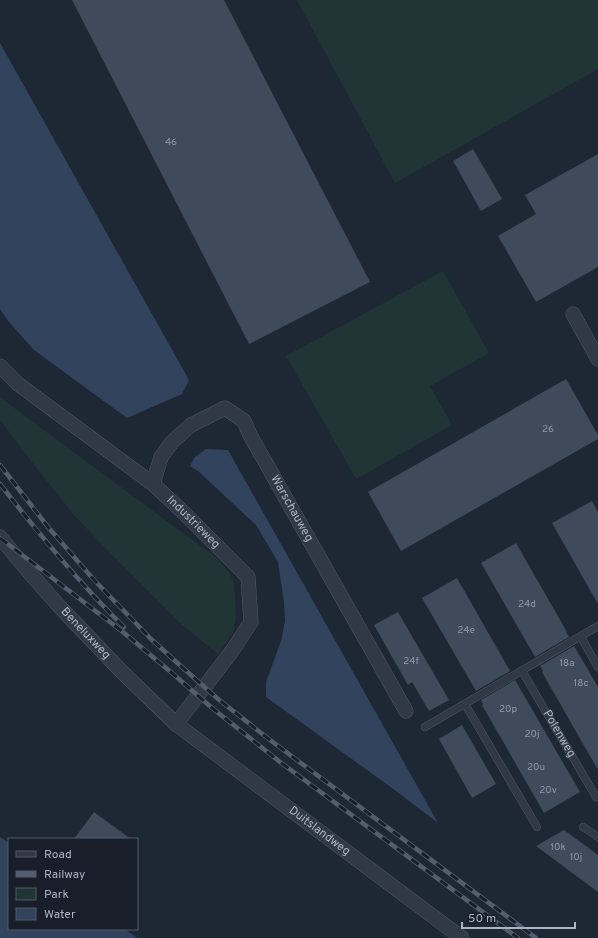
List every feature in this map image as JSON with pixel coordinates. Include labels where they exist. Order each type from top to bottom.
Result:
[{"type":"street","points":[[573,314],[598,359]]},
{"type":"street","name":"Industrieweg","points":[[0,366],[18,384],[153,484],[248,577],[251,622],[232,651],[176,724]]},
{"type":"street","name":"Warschauweg","points":[[153,484],[161,457],[172,442],[191,425],[225,408],[244,421],[250,435],[406,711]]},
{"type":"street","name":"Beneluxweg","points":[[0,537],[59,606],[120,671],[176,724]]},
{"type":"street","name":"Duitslandweg","points":[[176,724],[462,938]]},
{"type":"lane","points":[[425,727],[598,626]]},
{"type":"lane","points":[[581,637],[598,667]]},
{"type":"lane","name":"Polenweg","points":[[522,671],[596,797]]},
{"type":"lane","points":[[465,704],[537,827]]},
{"type":"lane","points":[[583,827],[598,838]]},
{"type":"green space","points":[[297,0],[598,0],[598,69],[395,183]]},
{"type":"green space","points":[[443,271],[489,353],[430,386],[452,425],[356,479],[286,356]]},
{"type":"green space","points":[[0,397],[218,559],[230,574],[234,583],[236,613],[234,631],[218,654],[180,623],[74,515],[0,420]]},
{"type":"water","points":[[0,43],[189,380],[182,394],[127,418],[34,350],[8,321],[0,309]]},
{"type":"water","points":[[206,449],[228,450],[438,823],[266,697],[266,682],[281,641],[285,621],[284,602],[278,562],[256,525],[198,471],[190,466],[195,457]]},
{"type":"water","points":[[0,837],[8,842],[8,930],[126,930],[137,938],[0,938]]},
{"type":"building","points":[[72,0],[224,0],[370,282],[249,344]]},
{"type":"building","points":[[473,149],[502,199],[481,211],[453,161]]},
{"type":"building","points":[[598,154],[598,267],[536,302],[498,236],[536,214],[525,195]]},
{"type":"building","points":[[566,379],[598,435],[598,439],[401,551],[368,492]]},
{"type":"building","points":[[592,501],[598,512],[598,604],[552,523]]},
{"type":"building","points":[[516,543],[569,637],[535,657],[481,563]]},
{"type":"building","points":[[457,578],[510,671],[476,691],[422,598]]},
{"type":"building","points":[[398,612],[449,700],[429,711],[412,682],[408,685],[374,625]]},
{"type":"building","points":[[574,646],[598,687],[598,770],[540,666]]},
{"type":"building","points":[[515,680],[580,792],[544,813],[482,705],[481,700]]},
{"type":"building","points":[[462,725],[496,784],[472,798],[439,739]]},
{"type":"building","points":[[94,812],[130,838],[75,838]]},
{"type":"building","points":[[564,830],[598,855],[598,892],[536,846]]},
{"type":"railway","points":[[0,465],[48,527],[95,581],[152,640],[218,699],[270,740],[536,938]]},
{"type":"railway","points":[[0,484],[60,558],[124,627]]},
{"type":"railway","points":[[0,538],[123,632],[212,708],[280,762],[518,938]]}]
